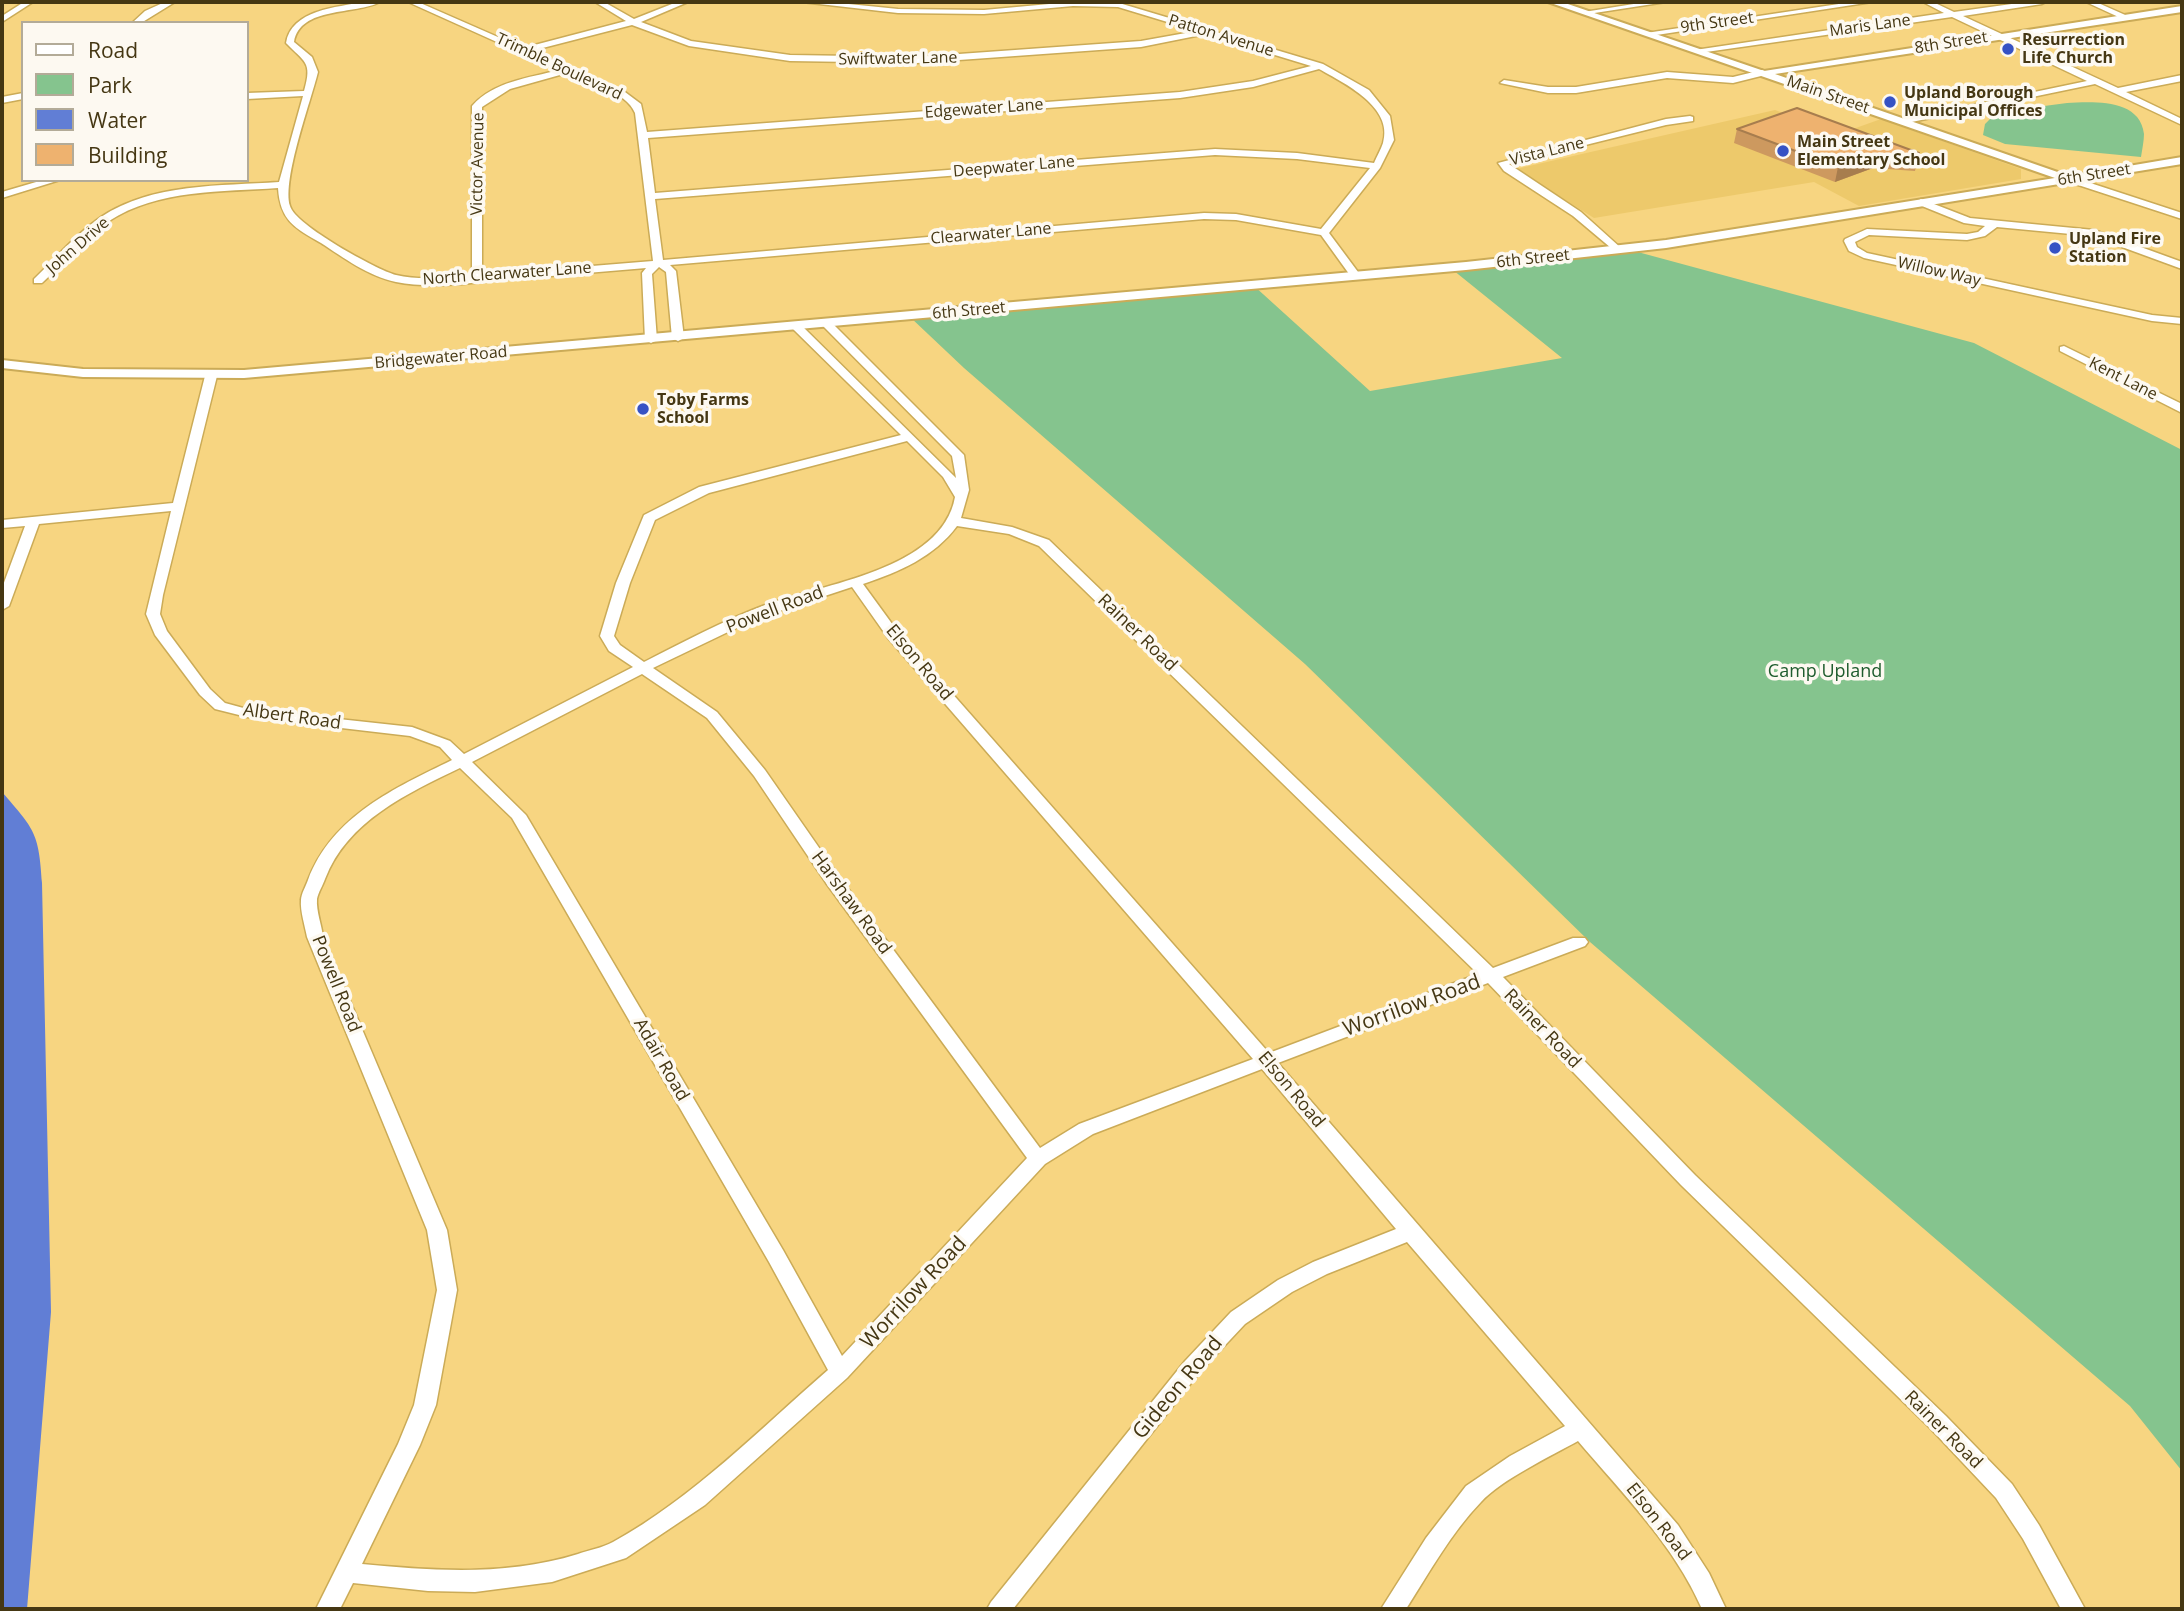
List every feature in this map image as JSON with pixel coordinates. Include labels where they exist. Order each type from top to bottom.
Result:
[{"type":"street","points":[[2,20],[29,2]]},
{"type":"street","points":[[138,21],[171,2]]},
{"type":"street","points":[[283,185],[310,93],[313,64],[290,43],[289,36],[293,27],[316,16],[376,2]]},
{"type":"street","name":"Trimble Boulevard","points":[[412,2],[622,94],[636,104],[644,135],[658,262],[671,271],[678,338]]},
{"type":"street","name":"Swiftwater Lane","points":[[599,2],[633,22],[689,43],[790,58],[916,60],[1141,44],[1177,39],[1205,31]]},
{"type":"street","points":[[524,50],[633,22],[684,2]]},
{"type":"street","name":"Patton Avenue","points":[[806,2],[898,11],[984,12],[1073,4],[1119,5],[1321,66],[1366,92],[1385,116],[1389,140],[1377,166],[1324,233]]},
{"type":"street","points":[[979,2],[984,12]]},
{"type":"street","points":[[1132,9],[1150,2]]},
{"type":"street","name":"Main Street","points":[[1553,2],[2182,216]]},
{"type":"street","points":[[1588,12],[1662,2]]},
{"type":"street","points":[[1818,2],[1830,7]]},
{"type":"street","name":"9th Street","points":[[1650,33],[1868,2]]},
{"type":"street","points":[[1927,2],[2003,35],[2182,122]]},
{"type":"street","name":"Maris Lane","points":[[1699,50],[2042,2]]},
{"type":"street","points":[[2090,2],[2128,18]]},
{"type":"street","name":"8th Street","points":[[1762,73],[2182,9]]},
{"type":"street","name":"Edgewater Lane","points":[[644,135],[1180,95],[1253,83],[1321,66]]},
{"type":"street","name":"Victor Avenue","points":[[477,279],[477,106],[484,98],[502,90],[568,70]]},
{"type":"street","points":[[1504,83],[1548,90],[1576,90],[1667,75],[1733,80],[1762,73]]},
{"type":"street","points":[[2118,91],[2182,78]]},
{"type":"street","points":[[1905,122],[2098,81]]},
{"type":"street","points":[[248,96],[310,93]]},
{"type":"street","points":[[2,100],[21,96]]},
{"type":"street","points":[[2167,114],[2182,112]]},
{"type":"street","name":"Vista Lane","points":[[1617,250],[1577,214],[1507,169],[1503,163],[1666,122],[1690,119]]},
{"type":"street","name":"Deepwater Lane","points":[[650,196],[1215,152],[1297,156],[1377,166]]},
{"type":"street","name":"6th Street","points":[[880,320],[1617,250],[2182,161]]},
{"type":"street","points":[[2,195],[48,182]]},
{"type":"street","name":"North Clearwater Lane","points":[[283,185],[284,205],[288,215],[306,230],[374,271],[398,279],[477,279],[658,262]]},
{"type":"street","name":"John Drive","points":[[38,281],[107,218],[139,204],[194,192],[283,185]]},
{"type":"street","points":[[1921,202],[1968,220],[1993,225],[2089,232],[2182,266]]},
{"type":"street","name":"Clearwater Lane","points":[[658,262],[1204,216],[1236,217],[1324,233]]},
{"type":"street","name":"Willow Way","points":[[1993,225],[1980,234],[1966,237],[1867,232],[1849,241],[1853,249],[1864,255],[2152,318],[2182,321]]},
{"type":"street","points":[[1324,233],[1356,276]]},
{"type":"street","name":"Trimble Boulevard","points":[[651,341],[647,273],[658,262]]},
{"type":"street","name":"Bridgewater Road","points":[[2,364],[83,373],[211,376],[880,320]]},
{"type":"street","name":"Powell Road","points":[[328,1609],[409,1445],[425,1405],[447,1290],[437,1230],[315,937],[309,899],[323,863],[342,835],[373,809],[393,797],[751,616],[914,559],[938,541],[960,509],[964,474],[958,455],[827,324]]},
{"type":"street","points":[[797,327],[948,475],[961,497]]},
{"type":"street","name":"Kent Lane","points":[[2064,349],[2182,409]]},
{"type":"street","name":"Albert Road","points":[[211,376],[153,614],[160,632],[205,692],[220,706],[247,713],[412,732],[445,744],[463,761]]},
{"type":"street","name":"Harshaw Road","points":[[909,437],[704,490],[649,517],[623,583],[607,636],[614,648],[712,715],[760,773],[832,878],[1038,1159]]},
{"type":"street","points":[[2,524],[33,523],[179,506]]},
{"type":"street","name":"Rainer Road","points":[[953,521],[1012,531],[1044,544],[1491,976],[1688,1180],[1938,1422],[2004,1491],[2031,1532],[2073,1609]]},
{"type":"street","points":[[2,606],[33,523]]},
{"type":"street","name":"Elson Road","points":[[854,581],[893,635],[1265,1060],[1670,1532],[1701,1580],[1714,1609]]},
{"type":"street","name":"Adair Road","points":[[463,761],[518,815],[776,1256],[840,1372]]},
{"type":"street","name":"Worrilow Road","points":[[345,1572],[428,1581],[475,1582],[552,1572],[618,1550],[697,1498],[840,1372],[1038,1159],[1086,1129],[1579,943]]},
{"type":"street","name":"Gideon Road","points":[[999,1609],[1192,1367],[1238,1318],[1285,1286],[1321,1268],[1410,1232]]},
{"type":"street","points":[[1393,1609],[1434,1545],[1474,1493],[1518,1464],[1582,1428]]},
{"type":"shaded area","name":"Main Street Elementary School","points":[[1775,110],[1839,134],[1881,119],[2021,169],[2021,179],[1859,206],[1814,182],[1594,218],[1516,169]]},
{"type":"green space","points":[[2067,103],[2101,103],[2124,108],[2134,114],[2141,122],[2144,134],[2141,157],[2005,144],[1983,135],[1985,124],[1990,119],[2014,110]]},
{"type":"green space","name":"Camp Upland","points":[[1634,251],[1974,343],[2182,450],[2182,1471],[2130,1406],[1590,942],[1305,664],[964,368],[910,317],[1253,285],[1370,391],[1562,358],[1448,266]]},
{"type":"water","points":[[2,792],[33,832],[39,852],[42,883],[51,1312],[27,1609],[2,1609]]},
{"type":"building","points":[[1797,108],[1919,153],[1919,156],[1876,154],[1838,167],[1737,129]]},
{"type":"place","name":"Resurrection Life Church","points":[[2008,49]]},
{"type":"place","name":"Upland Borough Municipal Offices","points":[[1890,102]]},
{"type":"place","name":"Main Street Elementary School","points":[[1783,151]]},
{"type":"place","name":"Upland Fire Station","points":[[2055,248]]},
{"type":"place","name":"Toby Farms School","points":[[643,409]]}]
